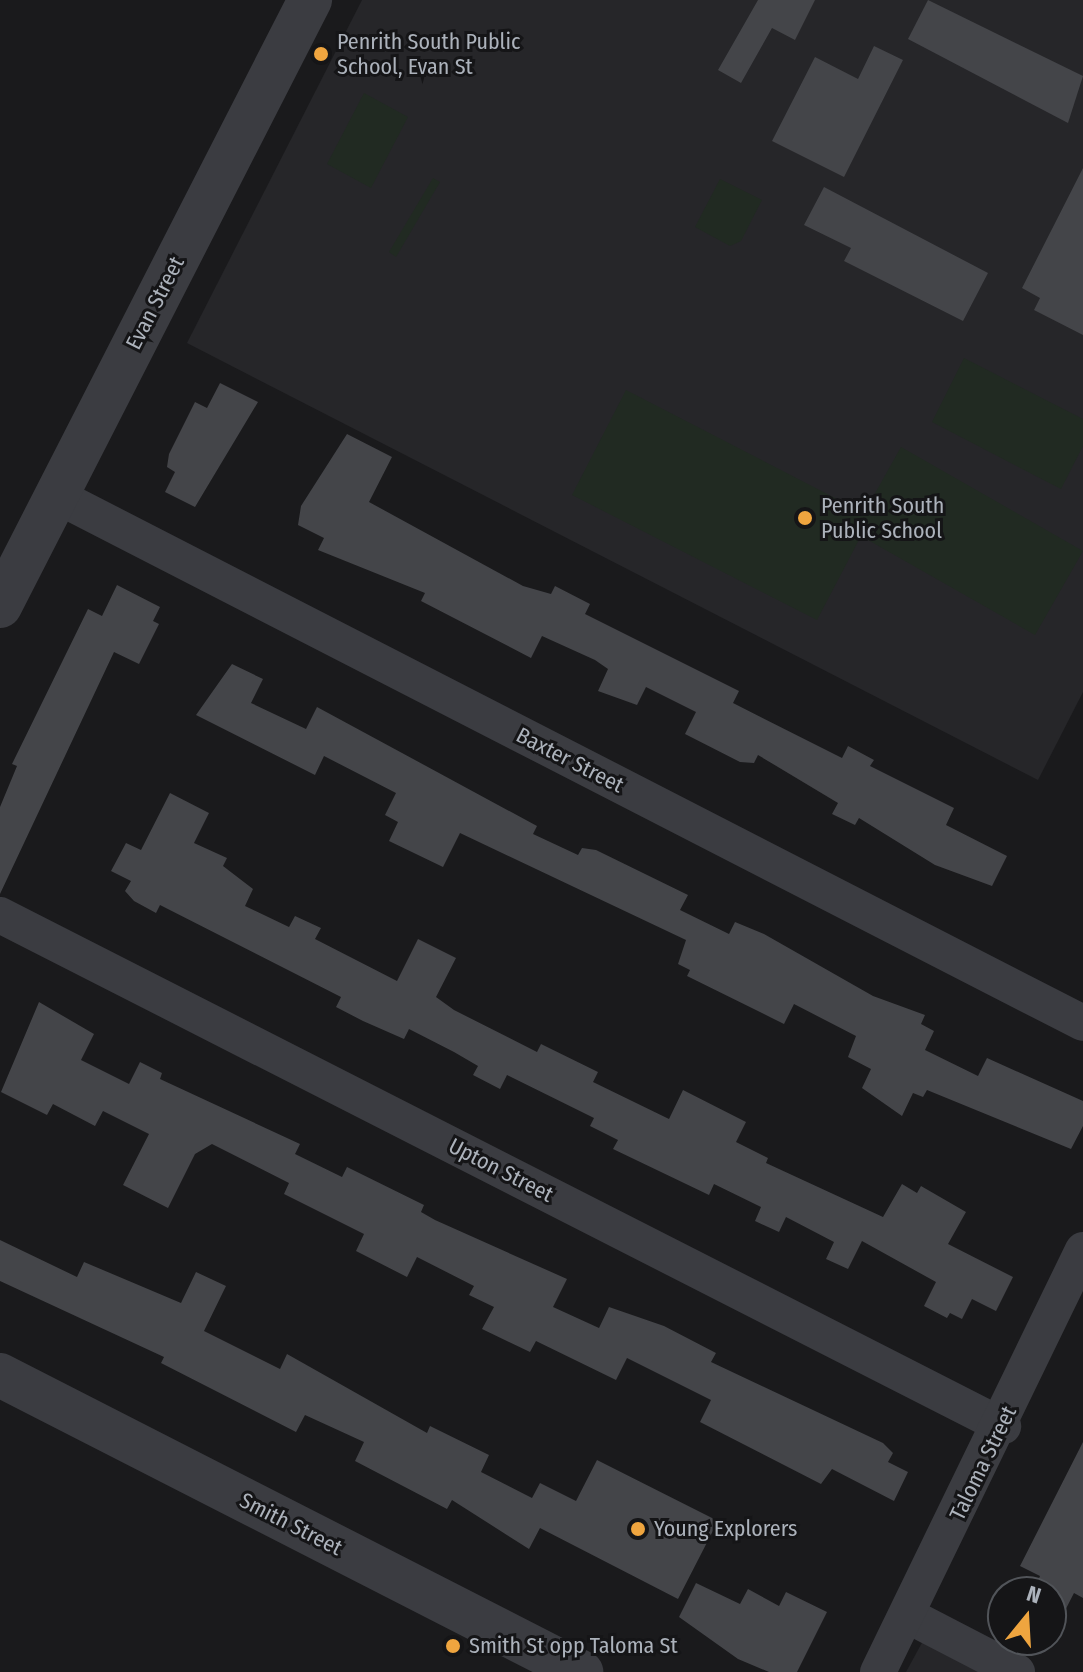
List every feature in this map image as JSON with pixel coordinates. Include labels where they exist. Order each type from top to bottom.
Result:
[{"type":"street","name":"Evan Street","points":[[0,606],[310,0]]},
{"type":"street","name":"Baxter Street","points":[[57,496],[1083,1023]]},
{"type":"street","name":"Upton Street","points":[[0,915],[1003,1426]]},
{"type":"street","name":"Taloma Street","points":[[878,1672],[1003,1426],[1083,1250]]},
{"type":"street","name":"Smith Street","points":[[0,1375],[581,1672]]},
{"type":"street","points":[[907,1615],[1017,1672]]},
{"type":"shaded area","name":"Penrith South Public School","points":[[362,0],[1083,0],[1083,692],[1038,780],[187,343]]},
{"type":"shaded area","points":[[364,93],[408,117],[371,188],[327,164]]},
{"type":"shaded area","points":[[433,178],[440,182],[396,257],[389,252]]},
{"type":"shaded area","points":[[720,179],[762,200],[741,241],[730,246],[695,227]]},
{"type":"shaded area","points":[[964,358],[1083,419],[1083,446],[1061,489],[932,422]]},
{"type":"shaded area","points":[[626,390],[864,513],[901,447],[1083,551],[1035,635],[861,536],[817,620],[572,495]]},
{"type":"shaded area","points":[[924,1639],[989,1672],[906,1672]]},
{"type":"building","points":[[758,0],[815,0],[795,40],[772,28],[741,83],[718,70]]},
{"type":"building","points":[[928,0],[1083,76],[1068,123],[908,39]]},
{"type":"building","points":[[874,46],[903,60],[844,177],[772,141],[815,57],[858,79]]},
{"type":"building","points":[[1083,168],[1083,335],[1034,310],[1040,298],[1022,288]]},
{"type":"building","points":[[824,187],[988,273],[963,321],[844,261],[851,248],[804,225]]},
{"type":"building","points":[[220,383],[258,402],[195,507],[165,492],[175,472],[167,467],[169,454],[195,402],[207,408]]},
{"type":"building","points":[[347,434],[392,457],[369,502],[523,586],[551,594],[555,586],[590,604],[585,614],[739,691],[733,703],[842,758],[848,746],[874,760],[870,766],[954,808],[946,825],[1007,856],[992,886],[935,865],[859,818],[855,825],[832,814],[838,803],[758,755],[754,763],[740,762],[685,734],[696,712],[646,687],[637,705],[598,691],[608,669],[595,660],[542,636],[531,658],[421,601],[425,593],[318,550],[324,538],[298,525],[301,506]]},
{"type":"building","points":[[117,585],[160,607],[153,621],[159,624],[139,664],[114,652],[0,894],[0,807],[17,766],[12,764],[88,609],[102,616]]},
{"type":"building","points":[[232,664],[263,679],[251,703],[306,729],[317,707],[537,826],[533,834],[578,855],[582,848],[596,850],[688,895],[680,910],[729,934],[735,922],[764,934],[873,996],[925,1015],[921,1024],[934,1031],[925,1050],[978,1076],[987,1058],[1083,1101],[1083,1126],[1071,1149],[927,1090],[923,1097],[913,1093],[902,1116],[862,1088],[871,1069],[848,1057],[856,1036],[794,1004],[784,1024],[687,976],[690,970],[678,964],[686,940],[460,833],[443,867],[389,841],[398,822],[385,815],[396,793],[324,756],[315,775],[196,715]]},
{"type":"building","points":[[170,793],[209,813],[194,843],[227,858],[223,866],[253,889],[245,906],[289,927],[295,916],[321,928],[315,939],[397,981],[418,939],[456,958],[436,997],[454,1010],[537,1052],[541,1044],[598,1072],[593,1082],[669,1119],[683,1090],[746,1122],[736,1142],[768,1158],[766,1163],[883,1217],[902,1184],[917,1193],[921,1186],[966,1212],[948,1244],[1013,1277],[996,1311],[972,1299],[962,1319],[950,1313],[947,1318],[924,1306],[936,1282],[862,1241],[848,1269],[826,1259],[834,1242],[786,1217],[779,1232],[755,1221],[761,1207],[714,1184],[709,1195],[613,1149],[618,1140],[590,1126],[594,1118],[507,1075],[500,1089],[473,1075],[478,1066],[454,1052],[409,1029],[404,1039],[363,1021],[336,1007],[341,997],[160,905],[156,913],[134,901],[125,891],[131,881],[111,871],[126,843],[141,850]]},
{"type":"building","points":[[39,1002],[94,1034],[81,1060],[129,1084],[140,1062],[162,1073],[160,1079],[300,1144],[295,1154],[342,1177],[347,1167],[424,1205],[421,1212],[435,1220],[567,1279],[553,1307],[599,1328],[609,1307],[664,1326],[716,1353],[711,1362],[883,1443],[893,1453],[888,1462],[908,1472],[894,1501],[832,1469],[821,1484],[700,1422],[711,1400],[627,1358],[616,1380],[536,1341],[530,1352],[482,1329],[494,1307],[469,1295],[474,1286],[417,1257],[407,1277],[356,1251],[364,1234],[284,1194],[289,1183],[212,1144],[195,1154],[168,1208],[123,1185],[149,1134],[103,1111],[95,1126],[53,1104],[47,1115],[1,1092]]},
{"type":"building","points":[[0,1240],[77,1277],[84,1262],[181,1303],[196,1272],[226,1286],[204,1331],[280,1369],[287,1354],[427,1433],[430,1426],[489,1455],[481,1472],[532,1498],[540,1483],[576,1501],[597,1460],[718,1521],[678,1599],[540,1528],[529,1549],[452,1500],[447,1509],[355,1461],[364,1442],[305,1415],[296,1432],[161,1363],[164,1357],[0,1281]]},
{"type":"building","points":[[1083,1442],[1083,1598],[1074,1593],[1067,1607],[1067,1576],[1040,1576],[1020,1566]]},
{"type":"building","points":[[696,1583],[740,1604],[748,1589],[779,1606],[786,1592],[827,1612],[797,1672],[769,1672],[738,1659],[679,1617]]},
{"type":"place","name":"Penrith South Public School, Evan St","points":[[321,54]]},
{"type":"place","name":"Penrith South Public School","points":[[805,518]]},
{"type":"place","name":"Young Explorers","points":[[638,1529]]},
{"type":"place","name":"Smith St opp Taloma St","points":[[453,1646]]}]
